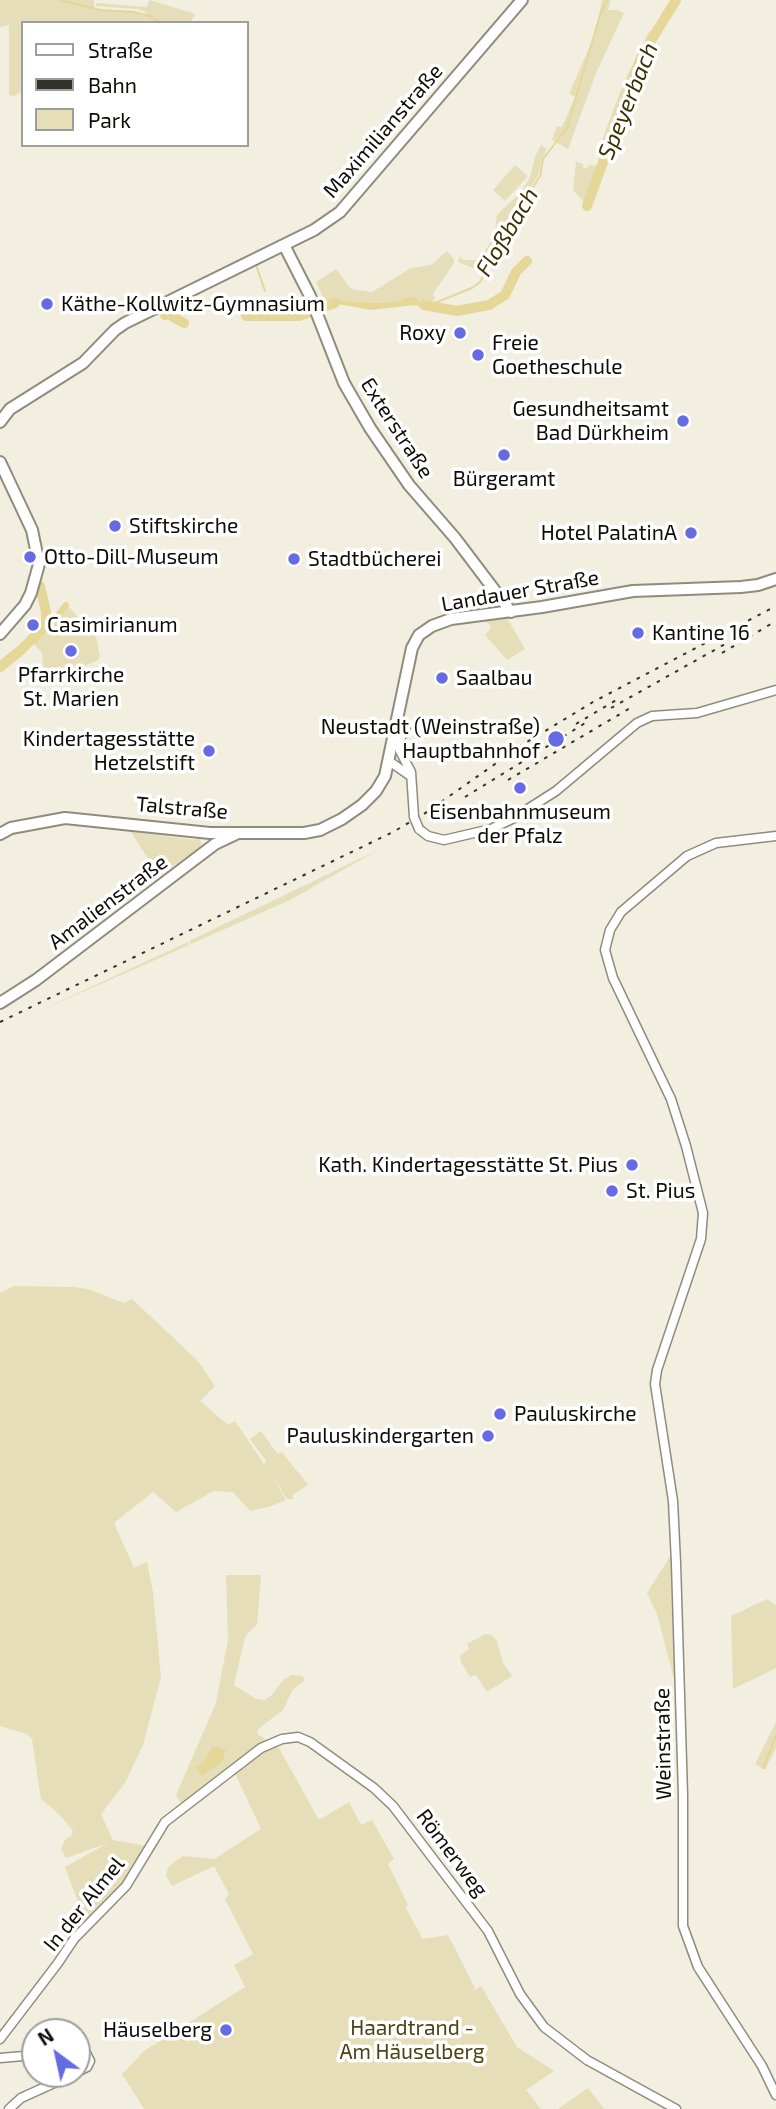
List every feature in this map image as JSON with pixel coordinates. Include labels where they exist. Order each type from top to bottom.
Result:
[{"type":"main road","name":"Maximilianstraße","points":[[0,422],[10,409],[89,359],[115,330],[314,230],[345,207],[522,0]]},
{"type":"main road","name":"Exterstraße","points":[[284,245],[316,309],[344,383],[381,446],[511,612]]},
{"type":"main road","points":[[0,462],[32,530],[39,564],[32,593],[0,634]]},
{"type":"main road","name":"Landauer Straße","points":[[357,808],[376,791],[387,772],[396,738],[408,663],[419,635],[432,626],[451,619],[511,612],[633,591],[741,587],[764,584],[776,579]]},
{"type":"main road","name":"Talstraße","points":[[0,834],[11,828],[75,818],[203,832],[213,842],[239,833],[314,832],[336,823],[357,808]]},
{"type":"main road","points":[[203,832],[209,841],[213,842]]},
{"type":"main road","name":"Amalienstraße","points":[[0,1003],[36,980],[213,842]]},
{"type":"street","points":[[407,728],[396,738],[411,772],[411,806],[414,817],[419,828],[428,836],[444,840],[491,829],[531,808],[556,791],[637,723],[652,716],[697,713],[776,690]]},
{"type":"street","points":[[390,761],[403,759]]},
{"type":"street","points":[[390,761],[406,771],[412,781]]},
{"type":"street","name":"Weinstraße","points":[[776,836],[710,845],[693,853],[627,907],[615,920],[606,946],[610,970],[671,1099],[702,1201],[701,1239],[657,1370],[655,1389],[673,1502],[677,1563],[683,1782],[683,1926],[698,1967],[761,2066],[776,2095]]},
{"type":"street","name":"Römerweg","points":[[165,1822],[261,1748],[291,1737],[304,1738],[374,1788],[393,1805],[488,1931],[520,1994],[544,2027],[580,2055],[676,2109]]},
{"type":"street","name":"In der Almel","points":[[0,2039],[74,1939],[126,1886],[165,1822]]},
{"type":"street","points":[[0,2059],[21,2057]]},
{"type":"street","points":[[9,2108],[21,2098],[43,2088]]},
{"type":"green space","points":[[0,0],[94,0],[94,9],[133,12],[144,16],[146,12],[138,9],[96,6],[96,3],[147,7],[149,0],[196,14],[191,21],[21,21],[21,92],[13,97],[9,94],[9,25],[0,27]]},
{"type":"green space","points":[[602,0],[611,0],[608,10],[624,13],[597,71],[568,149],[552,140],[557,126],[562,127],[575,97],[569,94],[596,32]]},
{"type":"green space","points":[[650,30],[659,35],[635,79],[606,156],[597,154],[623,84]]},
{"type":"green space","points":[[541,145],[547,149],[538,175],[483,272],[458,262],[460,256],[463,260],[479,260],[494,237],[497,215],[522,191]]},
{"type":"green space","points":[[576,162],[583,164],[583,168],[588,168],[589,165],[599,166],[584,202],[573,190]]},
{"type":"green space","points":[[515,165],[528,176],[505,201],[493,190]]},
{"type":"green space","points":[[447,251],[454,263],[433,294],[435,299],[427,303],[416,296],[400,301],[376,303],[334,300],[325,302],[316,282],[336,269],[351,289],[372,292],[411,268],[431,265]]},
{"type":"green space","points":[[68,606],[96,637],[100,657],[97,661],[51,678],[43,667],[42,653],[32,642],[47,626],[58,620]]},
{"type":"green space","points":[[507,618],[525,649],[507,660],[485,635],[491,628],[484,621]]},
{"type":"green space","points":[[131,832],[196,840],[200,837],[202,848],[159,876]]},
{"type":"green space","points":[[378,850],[290,900],[191,944],[189,941]]},
{"type":"green space","points":[[188,942],[189,945],[28,1016]]},
{"type":"green space","points":[[14,1286],[74,1287],[88,1289],[124,1303],[132,1299],[198,1361],[215,1386],[200,1401],[228,1425],[235,1421],[264,1464],[266,1461],[250,1439],[261,1431],[277,1453],[275,1455],[282,1452],[308,1485],[292,1495],[293,1499],[287,1499],[270,1472],[286,1500],[250,1511],[233,1492],[214,1491],[176,1512],[153,1492],[114,1523],[134,1568],[147,1562],[153,1592],[161,1677],[143,1745],[125,1783],[101,1814],[113,1840],[146,1846],[122,1883],[85,1920],[65,1867],[108,1843],[66,1858],[61,1849],[73,1831],[62,1817],[41,1799],[32,1739],[27,1734],[0,1726],[0,1293]]},
{"type":"green space","points":[[673,1552],[676,1678],[657,1614],[647,1593]]},
{"type":"green space","name":"Haardtrand - Am Häuselberg","points":[[226,1575],[261,1575],[257,1624],[245,1637],[234,1685],[256,1699],[264,1700],[272,1695],[284,1679],[292,1675],[303,1676],[304,1681],[293,1689],[283,1710],[258,1729],[257,1734],[279,1748],[319,1820],[349,1802],[361,1825],[372,1820],[394,1859],[388,1864],[408,1905],[405,1907],[423,1939],[448,1935],[475,1988],[472,1991],[481,1986],[517,2047],[554,2071],[526,2090],[541,2109],[144,2109],[122,2074],[144,2051],[245,1987],[234,1965],[253,1954],[225,1899],[229,1894],[214,1866],[172,1886],[166,1876],[168,1867],[183,1856],[214,1859],[261,1829],[231,1765],[181,1803],[176,1795],[216,1703],[228,1639]]},
{"type":"green space","points":[[767,1599],[776,1605],[776,1668],[733,1689],[731,1616]]},
{"type":"green space","points":[[485,1634],[491,1635],[497,1641],[503,1663],[512,1676],[487,1692],[476,1675],[470,1677],[460,1655],[469,1649],[467,1644]]},
{"type":"green space","points":[[776,1722],[776,1748],[765,1770],[755,1764]]},
{"type":"green space","points":[[588,2088],[604,2109],[558,2109]]},
{"type":"shaded area","points":[[416,296],[420,302],[436,305],[435,309],[414,305],[371,310],[338,304],[324,307],[323,304],[334,300],[376,303],[400,301]]},
{"type":"shaded area","points":[[213,1746],[226,1750],[222,1762],[202,1776],[195,1767],[203,1763]]},
{"type":"waterway","points":[[59,0],[101,10],[134,12],[159,21]]},
{"type":"waterway","name":"Floßbach","points":[[430,305],[472,288],[480,282],[507,229],[540,176],[543,159],[567,128],[600,15],[607,0]]},
{"type":"waterway","name":"Speyerbach","points":[[587,206],[642,55],[676,0]]},
{"type":"waterway","name":"Speyerbach","points":[[424,305],[457,311],[489,305],[505,295],[516,272],[527,261]]},
{"type":"waterway","points":[[256,265],[265,291]]},
{"type":"waterway","points":[[264,300],[266,316]]},
{"type":"waterway","name":"Floßbach","points":[[246,316],[299,316],[335,303]]},
{"type":"waterway","name":"Floßbach","points":[[165,315],[184,323]]},
{"type":"waterway","name":"Speyerbach","points":[[0,667],[46,625],[40,586]]},
{"type":"waterway","name":"Speyerbach","points":[[46,625],[54,620],[66,605]]},
{"type":"waterway","points":[[763,1768],[776,1736]]},
{"type":"railway","points":[[0,1022],[393,832],[424,814],[522,745],[593,702],[776,606]]},
{"type":"railway","points":[[722,653],[776,621]]},
{"type":"railway","points":[[611,708],[727,643]]},
{"type":"railway","points":[[576,724],[618,699]]},
{"type":"railway","points":[[508,780],[632,707]]},
{"type":"railway","points":[[465,797],[587,722]]},
{"type":"place","name":"Käthe-Kollwitz-Gymnasium","points":[[47,304]]},
{"type":"place","name":"Roxy","points":[[460,333]]},
{"type":"place","name":"Freie Goetheschule","points":[[478,355]]},
{"type":"place","name":"Gesundheitsamt Bad Dürkheim","points":[[683,421]]},
{"type":"place","name":"Bürgeramt","points":[[504,455]]},
{"type":"place","name":"Stiftskirche","points":[[115,526]]},
{"type":"place","name":"Hotel PalatinA","points":[[691,533]]},
{"type":"place","name":"Otto-Dill-Museum","points":[[30,557]]},
{"type":"place","name":"Stadtbücherei","points":[[294,559]]},
{"type":"place","name":"Casimirianum","points":[[33,625]]},
{"type":"place","name":"Kantine 16","points":[[638,633]]},
{"type":"place","name":"Pfarrkirche St. Marien","points":[[71,651]]},
{"type":"place","name":"Saalbau","points":[[442,678]]},
{"type":"place","name":"Neustadt (Weinstraße) Hauptbahnhof","points":[[556,739]]},
{"type":"place","name":"Kindertagesstätte Hetzelstift","points":[[209,751]]},
{"type":"place","name":"Eisenbahnmuseum der Pfalz","points":[[520,788]]},
{"type":"place","name":"Kath. Kindertagesstätte St. Pius","points":[[632,1165]]},
{"type":"place","name":"St. Pius","points":[[612,1191]]},
{"type":"place","name":"Pauluskirche","points":[[500,1414]]},
{"type":"place","name":"Pauluskindergarten","points":[[488,1436]]},
{"type":"place","name":"Häuselberg","points":[[226,2030]]}]
